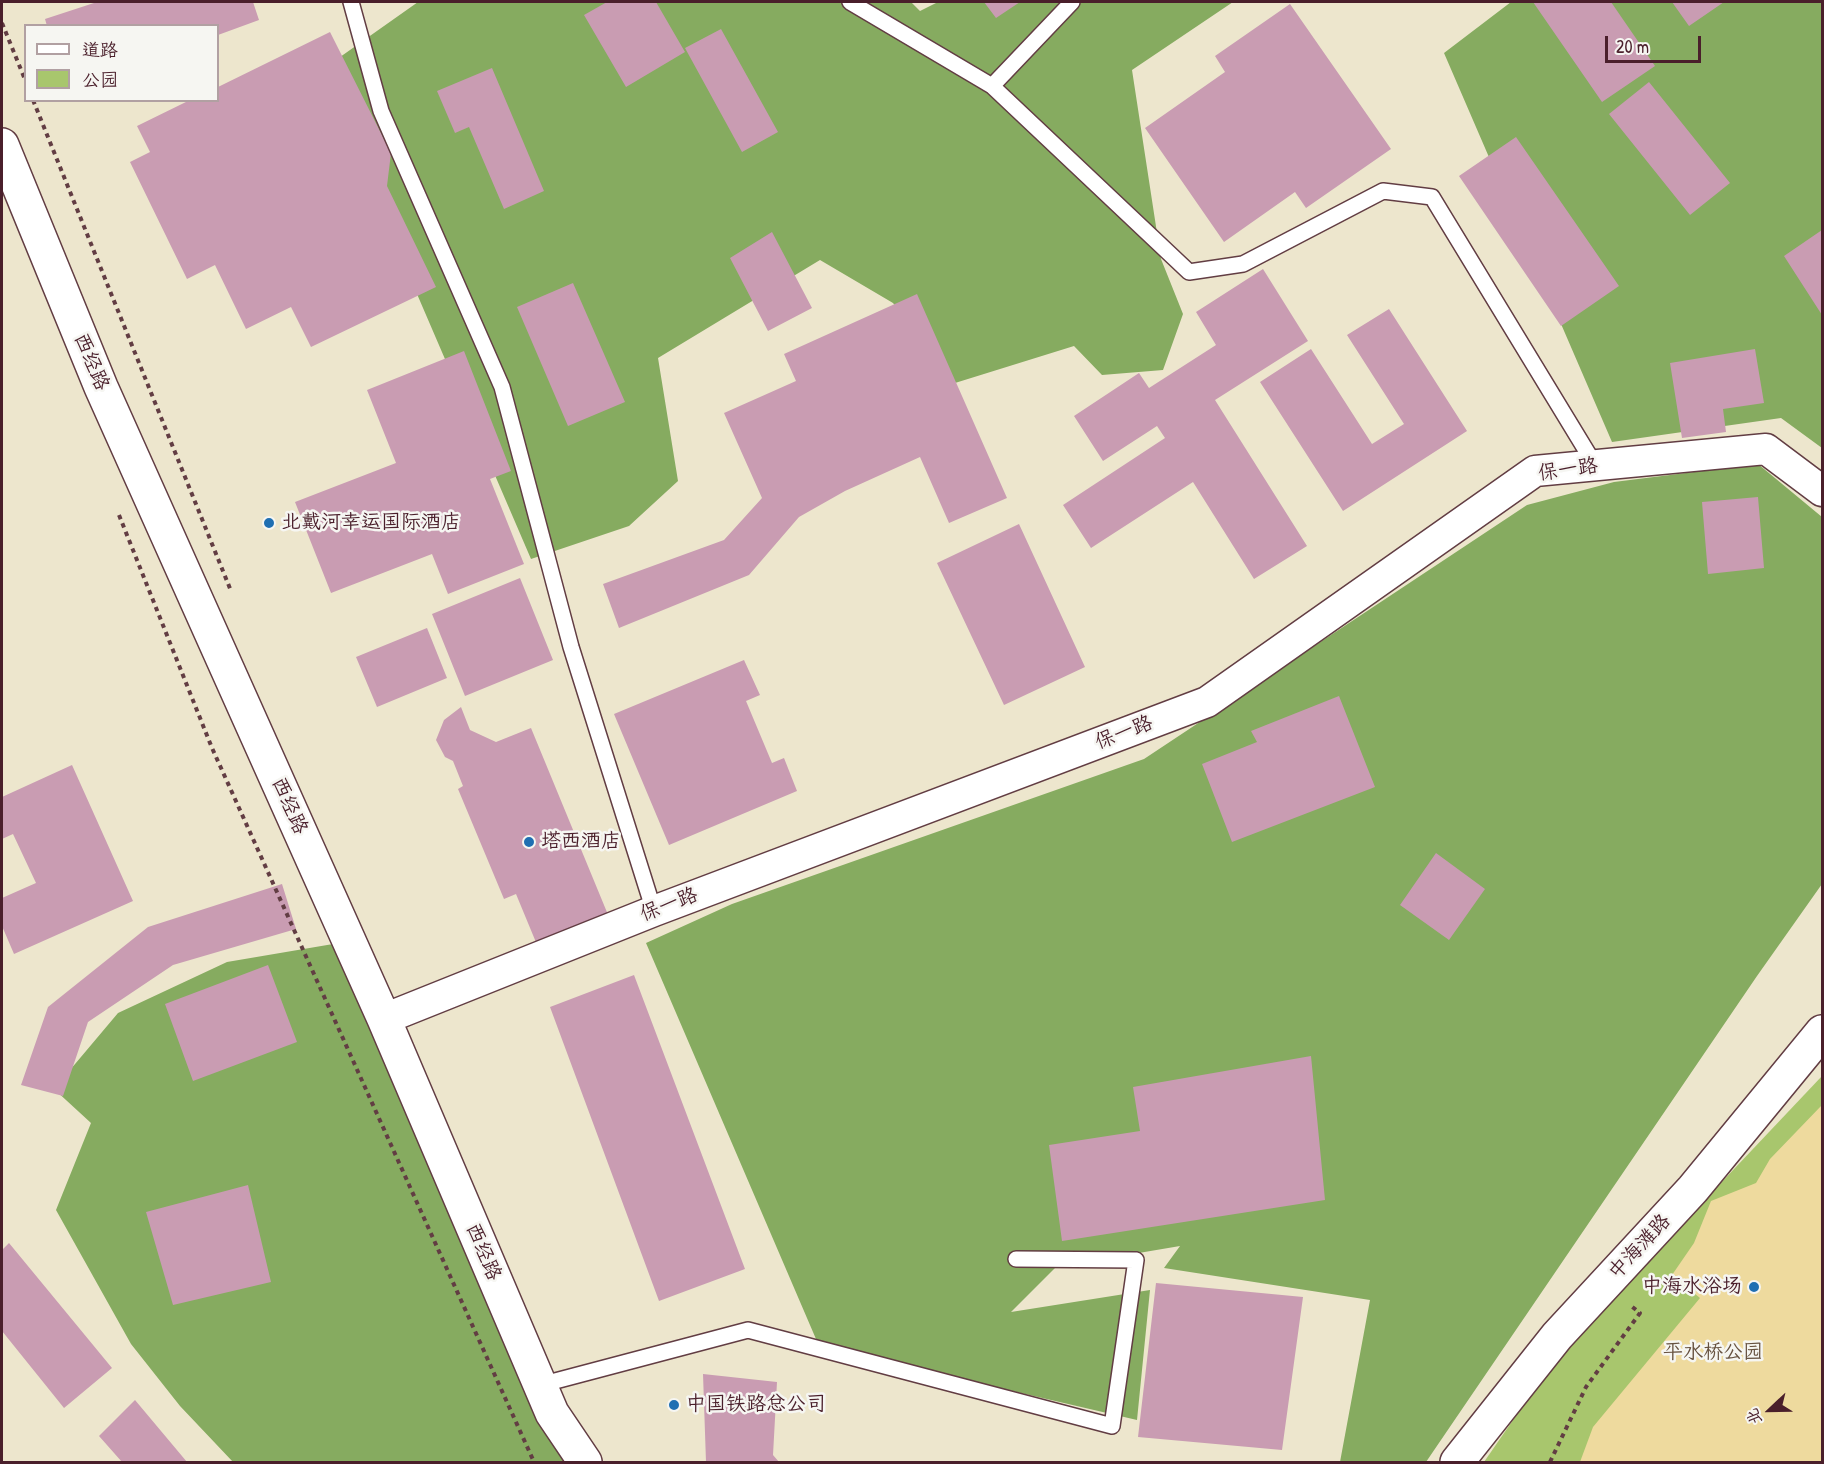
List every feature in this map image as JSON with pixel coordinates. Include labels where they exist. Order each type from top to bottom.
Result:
[{"type":"main road","name":"西经路","points":[[2,146],[101,387],[384,1019],[552,1413],[585,1462]]},
{"type":"main road","name":"中海滩路","points":[[1457,1462],[1557,1336],[1694,1189],[1822,1032]]},
{"type":"street","name":"保一路","points":[[384,1019],[654,911],[1207,702],[1535,471],[1766,449],[1822,492]]},
{"type":"lane","points":[[351,2],[381,111],[502,387],[571,647],[654,911]]},
{"type":"lane","points":[[850,2],[992,86],[1189,272],[1243,264],[1383,191],[1432,197],[1595,465]]},
{"type":"lane","points":[[992,86],[1072,2]]},
{"type":"lane","points":[[540,1385],[748,1330],[1112,1426],[1136,1260],[1016,1259]]},
{"type":"path","points":[[2,23],[24,77]]},
{"type":"path","points":[[116,506],[212,748],[534,1462]]},
{"type":"path","points":[[1550,1462],[1586,1387],[1640,1313],[1606,1284]]},
{"type":"green space","points":[[418,2],[911,2],[920,11],[938,2],[1233,2],[1132,70],[1161,259],[1183,314],[1163,370],[1102,375],[1074,346],[955,383],[893,303],[820,260],[658,358],[678,481],[629,526],[531,559],[380,208],[333,62]]},
{"type":"green space","points":[[1511,2],[1822,2],[1822,448],[1781,418],[1612,442],[1444,53]]},
{"type":"green space","points":[[1758,464],[1822,517],[1822,884],[1426,1462],[1340,1462],[1370,1300],[1164,1268],[1180,1246],[1056,1267],[1011,1312],[1150,1290],[1137,1420],[819,1346],[646,943],[732,904],[1144,759],[1527,505],[1614,482]]},
{"type":"green space","points":[[339,943],[564,1462],[233,1462],[180,1406],[131,1344],[56,1210],[91,1123],[54,1089],[118,1013],[227,962]]},
{"type":"green space","name":"中海水浴场","points":[[1822,1076],[1822,1462],[1484,1462],[1540,1381],[1665,1242]]},
{"type":"sand","name":"中海水浴场","points":[[1822,1105],[1822,1462],[1580,1462],[1593,1427],[1700,1298],[1672,1275],[1694,1243],[1711,1201],[1756,1183],[1770,1159]]},
{"type":"building","points":[[97,2],[253,2],[259,20],[219,35],[219,24],[46,24],[45,19]]},
{"type":"building","points":[[607,2],[656,2],[685,52],[626,87],[584,15]]},
{"type":"building","points":[[984,2],[1020,2],[996,18]]},
{"type":"building","points":[[1533,2],[1611,2],[1655,66],[1602,102]]},
{"type":"building","points":[[1672,2],[1724,2],[1689,26]]},
{"type":"building","points":[[1290,4],[1391,149],[1306,208],[1295,192],[1224,242],[1145,128],[1225,72],[1215,56]]},
{"type":"building","points":[[721,29],[778,132],[742,152],[685,48]]},
{"type":"building","points":[[330,32],[391,153],[387,186],[436,287],[311,347],[291,307],[246,329],[215,265],[187,279],[130,162],[150,152],[137,126],[186,102],[219,102],[219,87]]},
{"type":"building","points":[[492,68],[544,191],[504,209],[469,127],[455,133],[437,91]]},
{"type":"building","points":[[1649,82],[1730,183],[1690,215],[1609,114]]},
{"type":"building","points":[[1516,137],[1619,286],[1561,326],[1459,176]]},
{"type":"building","points":[[1822,230],[1822,315],[1784,256]]},
{"type":"building","points":[[772,232],[812,308],[768,331],[730,258]]},
{"type":"building","points":[[1263,269],[1308,341],[1215,400],[1307,546],[1254,579],[1193,482],[1091,548],[1063,505],[1165,438],[1157,426],[1103,461],[1074,416],[1139,373],[1149,388],[1216,345],[1196,312]]},
{"type":"building","points":[[573,283],[625,402],[568,426],[517,307]]},
{"type":"building","points":[[917,294],[1007,498],[949,523],[920,457],[845,491],[799,517],[749,575],[619,628],[603,584],[724,540],[762,498],[724,413],[796,381],[784,354]]},
{"type":"building","points":[[1389,309],[1467,431],[1343,511],[1260,382],[1311,349],[1372,444],[1404,424],[1347,335]]},
{"type":"building","points":[[1755,349],[1764,403],[1723,409],[1726,432],[1682,438],[1670,363]]},
{"type":"building","points":[[464,351],[511,471],[490,479],[524,564],[448,594],[432,554],[331,593],[295,502],[396,463],[367,390]]},
{"type":"building","points":[[1758,497],[1764,568],[1708,574],[1702,502]]},
{"type":"building","points":[[1019,524],[1085,667],[1004,705],[937,563]]},
{"type":"building","points":[[520,578],[553,660],[465,696],[432,614]]},
{"type":"building","points":[[427,628],[447,678],[377,707],[356,657]]},
{"type":"building","points":[[744,660],[760,695],[746,701],[772,763],[784,758],[797,791],[669,845],[614,714]]},
{"type":"building","points":[[1339,696],[1375,787],[1232,842],[1202,764],[1257,742],[1251,731]]},
{"type":"building","name":"塔西酒店","points":[[461,707],[470,730],[496,742],[531,728],[611,922],[540,952],[516,894],[504,899],[458,789],[463,786],[453,761],[445,757],[436,740],[444,720]]},
{"type":"building","points":[[72,765],[133,901],[14,954],[2,926],[2,898],[36,883],[13,834],[2,839],[2,797]]},
{"type":"building","points":[[1436,853],[1485,889],[1449,940],[1400,905]]},
{"type":"building","points":[[282,884],[296,929],[173,965],[88,1022],[63,1096],[21,1085],[48,1007],[148,927]]},
{"type":"building","points":[[268,965],[297,1042],[193,1081],[165,1004]]},
{"type":"building","points":[[634,975],[745,1269],[659,1301],[550,1007]]},
{"type":"building","points":[[1311,1056],[1325,1200],[1062,1241],[1049,1145],[1140,1131],[1133,1087]]},
{"type":"building","points":[[248,1185],[271,1282],[173,1305],[146,1212]]},
{"type":"building","points":[[9,1243],[112,1368],[64,1408],[2,1331],[2,1250]]},
{"type":"building","points":[[1156,1283],[1303,1297],[1282,1450],[1138,1437]]},
{"type":"building","points":[[703,1374],[777,1382],[773,1455],[779,1462],[706,1462]]},
{"type":"building","points":[[135,1400],[187,1462],[122,1462],[99,1436]]},
{"type":"place","name":"北戴河幸运国际酒店","points":[[269,523]]},
{"type":"place","name":"塔西酒店","points":[[529,842]]},
{"type":"place","name":"中海水浴场","points":[[1754,1287]]},
{"type":"place","name":"中国铁路总公司","points":[[674,1405]]},
{"type":"park label","name":"平水桥公园","points":[[1713,1353]]}]
